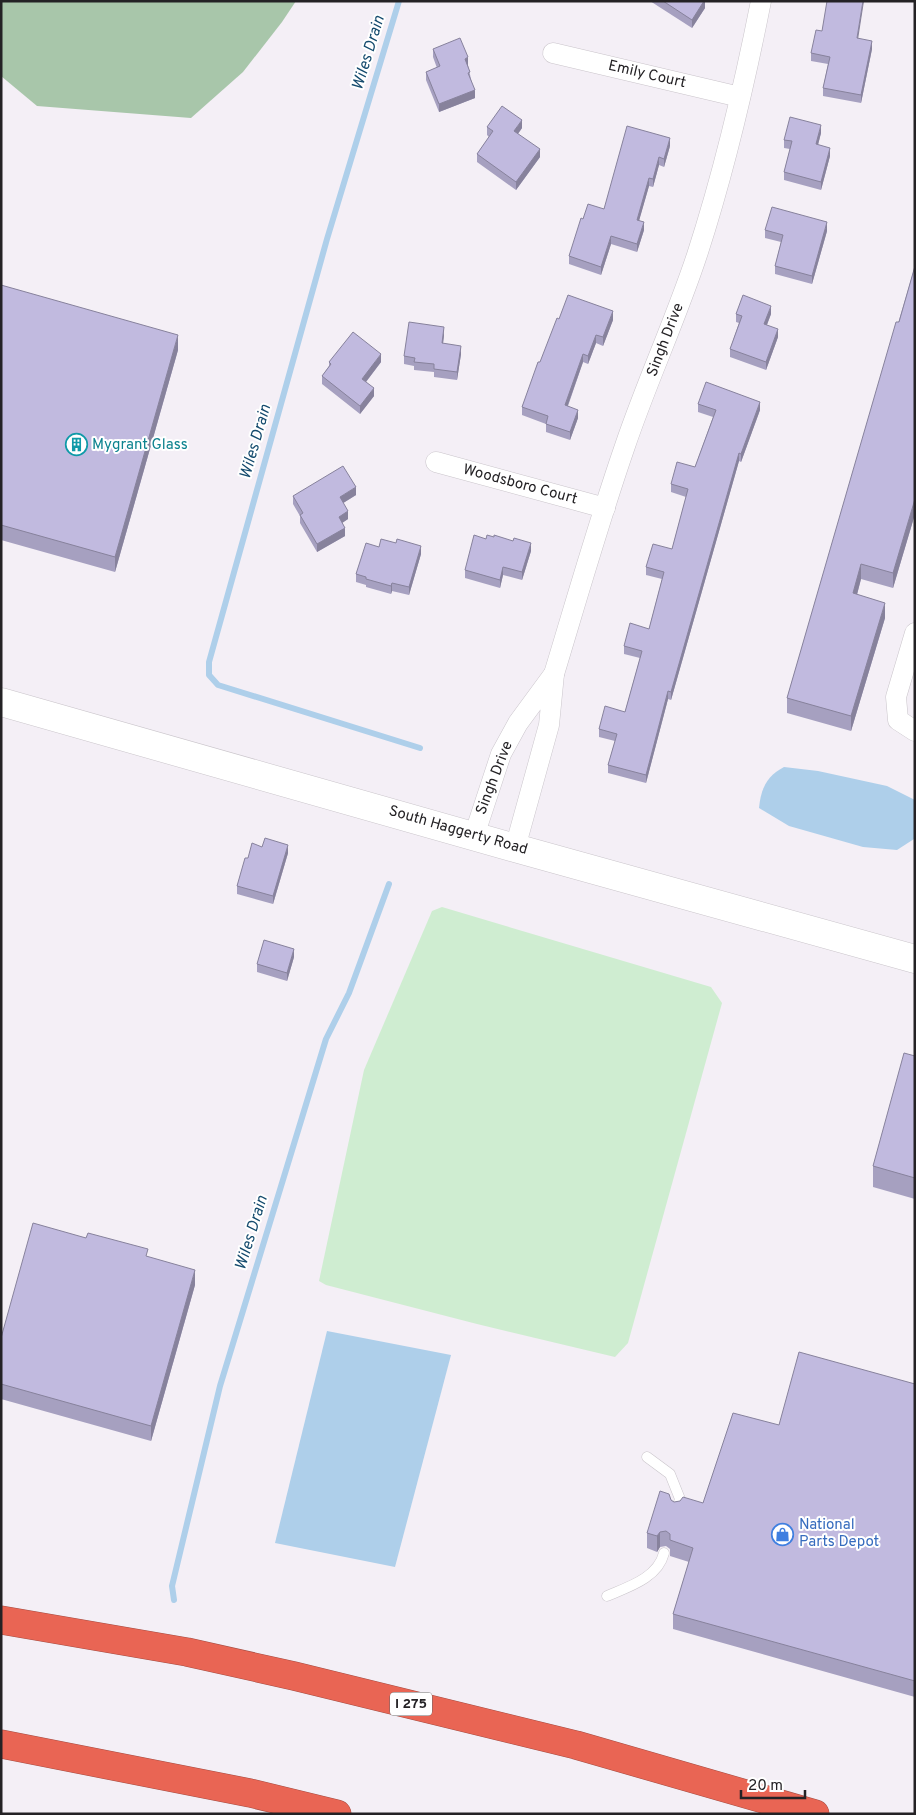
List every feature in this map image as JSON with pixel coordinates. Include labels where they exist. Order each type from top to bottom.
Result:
[{"type":"highway","name":"I 275","points":[[1,1620],[187,1652],[313,1681],[576,1745],[815,1814]]},
{"type":"highway","points":[[1,1744],[221,1787],[337,1814]]},
{"type":"main road","name":"South Haggerty Road","points":[[1,702],[915,959]]},
{"type":"street","name":"Singh Drive","points":[[515,848],[549,725],[554,674],[625,444],[677,313],[717,190],[761,1]]},
{"type":"street","name":"Emily Court","points":[[553,54],[740,97]]},
{"type":"street","name":"Woodsboro Court","points":[[436,462],[605,508]]},
{"type":"street","points":[[915,633],[896,697],[898,720],[915,731]]},
{"type":"street","name":"Singh Drive","points":[[474,836],[501,754],[518,723],[554,674]]},
{"type":"lane","points":[[647,1457],[670,1474],[680,1499],[676,1511]]},
{"type":"lane","points":[[606,1596],[640,1582],[661,1564],[664,1554]]},
{"type":"green space","points":[[1,1],[296,1],[243,72],[191,118],[37,106],[1,76]]},
{"type":"green space","points":[[442,907],[711,987],[722,1003],[628,1343],[615,1357],[477,1324],[326,1285],[319,1281],[364,1070],[432,911]]},
{"type":"water","points":[[784,767],[818,771],[887,786],[915,800],[914,839],[897,850],[863,847],[789,826],[759,808],[761,794],[766,783],[773,774]]},
{"type":"water","points":[[327,1331],[451,1355],[395,1567],[275,1543]]},
{"type":"building","points":[[663,1],[704,1],[692,20]]},
{"type":"building","points":[[827,1],[863,1],[857,38],[872,41],[861,95],[823,88],[830,57],[811,53],[816,30],[822,31]]},
{"type":"building","points":[[460,38],[468,57],[465,59],[475,90],[439,104],[426,72],[440,66],[433,49]]},
{"type":"building","points":[[502,106],[522,120],[514,131],[540,149],[516,182],[477,154],[493,131],[487,127]]},
{"type":"building","points":[[790,117],[821,125],[816,144],[830,148],[821,182],[784,172],[792,141],[784,140]]},
{"type":"building","points":[[627,126],[670,138],[664,159],[659,157],[653,179],[649,178],[637,220],[644,222],[637,244],[611,236],[601,267],[569,256],[581,218],[583,219],[588,204],[604,209]]},
{"type":"building","points":[[772,207],[827,222],[812,276],[775,266],[783,235],[765,230]]},
{"type":"building","points":[[915,266],[915,499],[893,573],[861,564],[853,593],[885,603],[851,716],[787,698],[896,322],[899,322]]},
{"type":"building","name":"Mygrant Glass","points":[[1,285],[178,335],[115,557],[1,525]]},
{"type":"building","points":[[568,295],[613,311],[603,337],[596,335],[588,356],[583,354],[565,405],[578,410],[570,432],[546,424],[548,416],[522,407],[538,362],[540,362]]},
{"type":"building","points":[[743,295],[771,306],[764,324],[778,329],[766,362],[730,349],[742,316],[736,314]]},
{"type":"building","points":[[409,322],[444,327],[442,343],[461,346],[457,372],[434,369],[434,364],[414,362],[415,358],[404,356]]},
{"type":"building","points":[[353,332],[381,354],[362,379],[374,388],[360,406],[322,376],[331,364],[329,362]]},
{"type":"building","points":[[706,382],[760,402],[741,454],[739,453],[671,692],[668,691],[646,775],[608,765],[617,734],[599,729],[605,706],[625,712],[642,651],[624,646],[630,623],[649,629],[664,572],[646,567],[653,544],[672,549],[688,489],[671,484],[677,462],[695,467],[716,410],[698,404]]},
{"type":"building","points":[[343,466],[356,487],[340,497],[348,511],[339,517],[345,528],[317,544],[300,515],[303,513],[293,496]]},
{"type":"building","points":[[474,535],[486,539],[487,535],[494,537],[494,535],[513,541],[514,538],[531,543],[522,572],[503,567],[500,580],[465,570]]},
{"type":"building","points":[[381,539],[396,543],[397,539],[421,546],[409,587],[392,583],[391,586],[356,574],[366,543],[379,547]]},
{"type":"building","points":[[265,838],[288,845],[273,896],[237,886],[245,858],[248,858],[252,843],[262,847]]},
{"type":"building","points":[[264,940],[294,949],[287,973],[257,964]]},
{"type":"building","points":[[904,1053],[915,1056],[915,1178],[873,1166]]},
{"type":"building","points":[[33,1223],[86,1238],[88,1233],[148,1249],[146,1256],[195,1270],[151,1426],[1,1384],[1,1338]]},
{"type":"building","name":"National Parts Depot","points":[[799,1352],[915,1384],[915,1681],[673,1614],[693,1548],[670,1540],[670,1534],[666,1531],[660,1532],[657,1536],[647,1533],[660,1491],[669,1494],[674,1502],[680,1501],[683,1497],[703,1503],[733,1413],[779,1425]]},
{"type":"waterway","name":"Wiles Drain","points":[[399,1],[327,239],[209,662],[209,675],[218,685],[420,748]]},
{"type":"waterway","name":"Wiles Drain","points":[[174,1600],[172,1586],[220,1386],[326,1039],[349,993],[389,884]]},
{"type":"place","name":"Mygrant Glass","points":[[76,445]]},
{"type":"place","name":"National Parts Depot","points":[[783,1534]]}]
